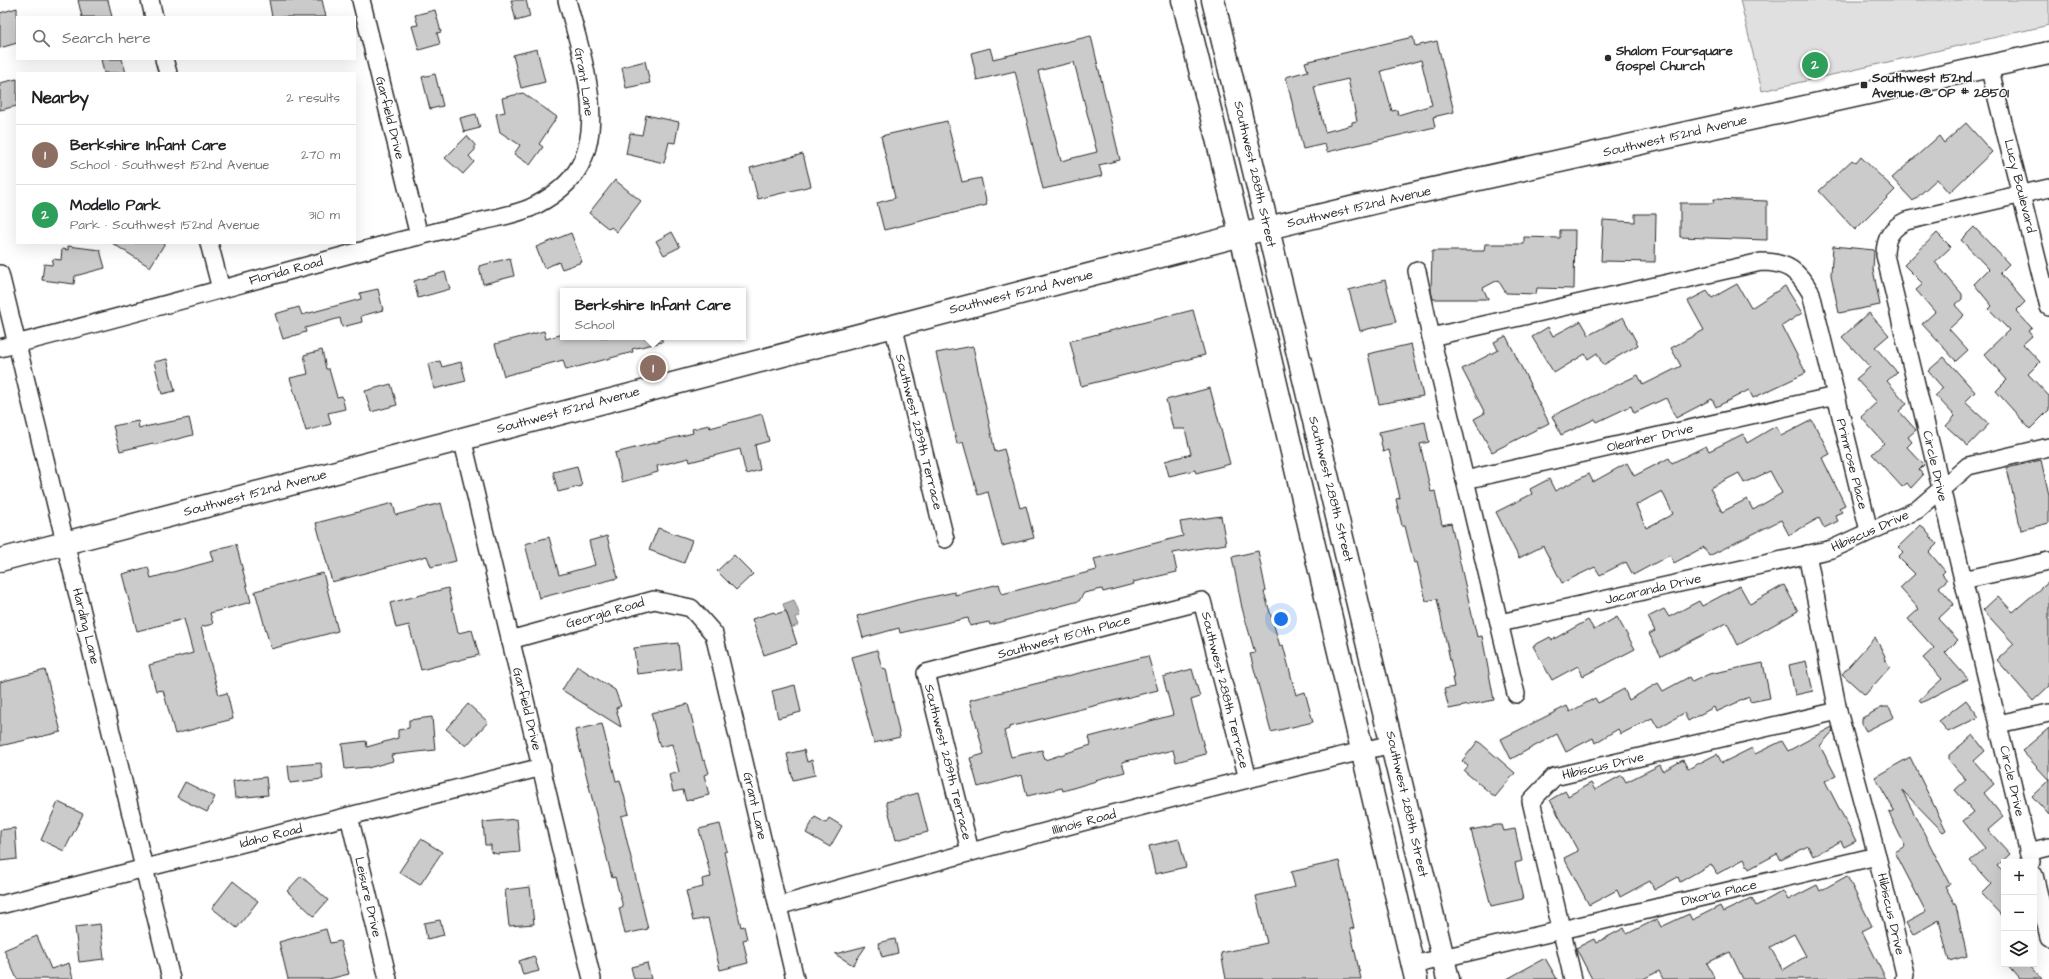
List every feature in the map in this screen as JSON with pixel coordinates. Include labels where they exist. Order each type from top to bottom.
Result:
[{"type":"street","points":[[150,0],[154,16]]},
{"type":"street","name":"Garfield Drive","points":[[361,0],[419,236]]},
{"type":"street","name":"Grant Lane","points":[[567,0],[584,67],[590,108],[589,141],[580,164]]},
{"type":"street","points":[[1183,0],[1415,972]]},
{"type":"street","name":"Southwest 288th Street","points":[[1213,0],[1448,979]]},
{"type":"street","name":"Southwest 152nd Avenue","points":[[0,560],[1268,228],[1397,197],[2049,53]]},
{"type":"street","points":[[164,60],[168,72]]},
{"type":"street","name":"Lucy Boulevard","points":[[1989,66],[2049,307]]},
{"type":"street","name":"Florida Road","points":[[0,348],[529,208],[562,187],[580,164]]},
{"type":"street","name":"Circle Drive","points":[[2030,857],[1885,255],[1885,246],[1889,236],[1898,225],[1906,221],[2049,188]]},
{"type":"street","points":[[209,244],[221,289]]},
{"type":"street","name":"Primrose Place","points":[[1431,337],[1761,262],[1776,262],[1790,268],[1802,278],[1811,293],[1869,531]]},
{"type":"street","points":[[1417,271],[1431,337],[1516,694]]},
{"type":"street","name":"Harding Lane","points":[[0,274],[171,979]]},
{"type":"street","name":"Southwest 289th Terrace","points":[[893,325],[945,539]]},
{"type":"street","name":"Oleanher Drive","points":[[1465,480],[1835,396]]},
{"type":"street","name":"Garfield Drive","points":[[462,438],[592,979]]},
{"type":"street","points":[[1941,490],[1968,466],[2049,447]]},
{"type":"street","name":"Hibiscus Drive","points":[[1904,979],[1906,974],[1877,856],[1838,711],[1807,554],[1832,549],[1917,510],[1941,490]]},
{"type":"street","name":"Jacaranda Drive","points":[[1500,623],[1807,554]]},
{"type":"street","points":[[1963,580],[2049,561]]},
{"type":"street","name":"Georgia Road","points":[[510,640],[654,600],[692,608],[714,634]]},
{"type":"street","name":"Southwest 150th Place","points":[[926,674],[1202,601]]},
{"type":"street","name":"Southwest 288th Terrace","points":[[1202,601],[1248,779]]},
{"type":"street","name":"Grant Lane","points":[[714,634],[795,979]]},
{"type":"street","name":"Southwest 289th Terrace","points":[[926,674],[970,851]]},
{"type":"street","name":"Hibiscus Drive","points":[[1573,979],[1531,802],[1554,777],[1838,711]]},
{"type":"street","points":[[1998,724],[2049,713]]},
{"type":"street","name":"Illinois Road","points":[[778,906],[970,851],[1248,779],[1392,744]]},
{"type":"street","name":"Idaho Road","points":[[0,905],[542,766]]},
{"type":"street","name":"Leisure Drive","points":[[349,816],[388,979]]},
{"type":"street","points":[[2030,857],[2049,847]]},
{"type":"street","name":"Dixoria Place","points":[[1415,972],[1443,958],[1561,929],[1877,856]]},
{"type":"street","points":[[2037,887],[2049,937]]},
{"type":"shaded area","points":[[1740,0],[2049,0],[2049,25],[1762,91]]},
{"type":"shaded area","points":[[794,600],[800,616],[795,618],[798,625],[791,628],[783,604]]},
{"type":"building","points":[[78,0],[108,0],[112,16],[82,16]]},
{"type":"building","points":[[269,0],[322,0],[326,16],[272,16]]},
{"type":"building","points":[[511,0],[526,0],[530,17],[516,21]]},
{"type":"building","points":[[17,8],[16,43],[0,48],[0,13]]},
{"type":"building","points":[[435,10],[441,32],[437,33],[440,44],[419,50],[412,26],[418,25],[415,15]]},
{"type":"building","points":[[1091,36],[1120,160],[1099,165],[1102,176],[1043,189],[1015,71],[977,80],[971,53],[990,48],[993,59]],"holes":[[[1074,62],[1097,152],[1061,161],[1038,71]]]},
{"type":"building","points":[[1413,37],[1415,46],[1437,41],[1454,112],[1433,117],[1435,127],[1327,152],[1325,144],[1303,149],[1286,77],[1308,71],[1305,62]],"holes":[[[1421,60],[1432,105],[1398,115],[1397,110],[1392,111],[1381,71]],[[1348,79],[1357,121],[1352,122],[1352,125],[1325,132],[1314,87]]]},
{"type":"building","points":[[537,49],[545,82],[521,88],[513,55]]},
{"type":"building","points":[[101,60],[122,60],[126,72],[104,72]]},
{"type":"building","points":[[645,61],[650,83],[626,88],[622,67]]},
{"type":"building","points":[[435,74],[443,106],[430,109],[422,77]]},
{"type":"building","points":[[16,79],[16,106],[0,110],[0,83]]},
{"type":"building","points":[[523,93],[557,117],[539,144],[543,147],[530,165],[514,154],[520,145],[500,132],[496,114],[505,112],[502,98]]},
{"type":"building","points":[[476,114],[480,128],[464,132],[460,118]]},
{"type":"building","points":[[646,115],[679,122],[675,143],[669,142],[664,163],[626,154],[630,133],[642,135]]},
{"type":"building","points":[[947,121],[962,182],[981,178],[987,205],[884,230],[877,203],[895,198],[881,136]]},
{"type":"building","points":[[1966,123],[1992,152],[1949,193],[1937,179],[1913,201],[1892,178],[1939,136],[1944,143]]},
{"type":"building","points":[[467,136],[475,145],[475,150],[469,156],[474,162],[463,174],[445,158]]},
{"type":"building","points":[[803,154],[811,186],[758,199],[750,168]]},
{"type":"building","points":[[1861,157],[1895,190],[1855,230],[1819,191],[1852,160],[1856,163]]},
{"type":"building","points":[[615,180],[641,201],[617,232],[611,227],[609,229],[589,213]]},
{"type":"building","points":[[1714,199],[1767,201],[1767,240],[1680,237],[1680,203],[1713,203]]},
{"type":"building","points":[[1635,214],[1656,214],[1655,262],[1601,261],[1603,220],[1635,222]]},
{"type":"building","points":[[1974,227],[2009,264],[2000,273],[2025,302],[2016,311],[2032,328],[2028,331],[2032,336],[2023,344],[2040,362],[2028,374],[2049,396],[2049,410],[2030,429],[1996,391],[2007,380],[1984,354],[2009,330],[1989,309],[1992,306],[1974,284],[1989,269],[1961,240]]},
{"type":"building","points":[[1560,230],[1575,230],[1574,289],[1537,288],[1536,294],[1506,293],[1498,280],[1483,288],[1488,299],[1433,299],[1431,291],[1432,251],[1484,251],[1485,244],[1524,244],[1524,237],[1560,238]]},
{"type":"building","points":[[672,232],[680,247],[664,255],[656,241]]},
{"type":"building","points":[[571,233],[582,262],[562,269],[559,262],[544,268],[536,247]]},
{"type":"building","points":[[1937,233],[1951,247],[1935,262],[1962,294],[1962,299],[1955,305],[1964,315],[1949,329],[1968,350],[1956,361],[1922,324],[1935,312],[1916,290],[1923,284],[1904,265]]},
{"type":"building","points":[[114,244],[164,244],[150,267]]},
{"type":"building","points":[[68,246],[100,250],[105,268],[75,276],[74,284],[42,280],[44,264],[52,265],[53,259],[61,260],[62,249],[68,250]]},
{"type":"building","points":[[1833,246],[1874,250],[1873,269],[1880,305],[1839,313],[1831,275]]},
{"type":"building","points":[[510,258],[514,276],[483,284],[479,266]]},
{"type":"building","points":[[445,272],[450,289],[418,298],[414,281]]},
{"type":"building","points":[[1385,280],[1396,322],[1360,331],[1349,290]]},
{"type":"building","points":[[1737,284],[1751,308],[1785,286],[1802,313],[1782,326],[1806,373],[1753,398],[1749,390],[1716,407],[1712,399],[1676,418],[1666,398],[1634,413],[1631,406],[1597,422],[1595,419],[1561,435],[1552,416],[1638,375],[1643,385],[1681,366],[1671,348],[1704,330],[1688,301],[1707,291],[1712,298]]},
{"type":"building","points":[[378,289],[383,310],[361,316],[362,322],[342,327],[340,318],[305,328],[306,332],[283,339],[275,314],[299,307],[302,315],[361,299],[360,293]]},
{"type":"building","points":[[1193,310],[1205,355],[1081,386],[1070,341]]},
{"type":"building","points":[[1869,313],[1889,335],[1875,347],[1897,372],[1887,381],[1907,404],[1899,411],[1916,430],[1908,437],[1912,442],[1907,447],[1924,465],[1919,470],[1923,475],[1911,488],[1907,483],[1902,487],[1872,454],[1884,443],[1861,417],[1877,402],[1856,379],[1870,367],[1842,337]]},
{"type":"building","points":[[1623,317],[1638,345],[1603,365],[1597,353],[1588,359],[1585,354],[1554,373],[1532,337],[1548,327],[1553,336],[1581,321],[1589,335]]},
{"type":"building","points":[[544,331],[546,339],[560,335],[560,340],[662,340],[662,342],[632,349],[633,352],[566,370],[563,360],[504,376],[495,344]]},
{"type":"building","points":[[1506,336],[1549,423],[1492,452],[1474,419],[1485,413],[1462,369],[1498,350],[1494,342]]},
{"type":"building","points":[[1411,344],[1423,396],[1379,404],[1368,354]]},
{"type":"building","points":[[973,346],[995,452],[1004,449],[1020,508],[1026,506],[1034,538],[1002,546],[988,492],[978,495],[963,442],[957,444],[936,353]]},
{"type":"building","points":[[322,350],[326,369],[329,369],[337,397],[342,396],[345,409],[328,413],[331,424],[306,431],[290,378],[308,374],[304,355]]},
{"type":"building","points":[[1944,357],[1975,392],[1965,402],[1989,424],[1968,446],[1946,426],[1955,416],[1935,395],[1943,388],[1928,371]]},
{"type":"building","points":[[167,359],[175,391],[162,394],[154,362]]},
{"type":"building","points":[[440,361],[442,367],[461,362],[466,381],[434,389],[428,364]]},
{"type":"building","points":[[391,384],[397,405],[371,412],[365,391]]},
{"type":"building","points":[[1210,388],[1230,464],[1196,473],[1195,470],[1169,476],[1165,461],[1191,454],[1185,429],[1173,429],[1166,400]]},
{"type":"building","points":[[762,414],[769,441],[755,445],[760,470],[746,474],[740,449],[690,462],[689,458],[657,466],[658,472],[622,482],[615,453],[693,433],[692,429],[709,425],[710,428]]},
{"type":"building","points":[[189,418],[193,435],[154,445],[153,443],[120,451],[113,426],[138,421],[139,428]]},
{"type":"building","points":[[1812,420],[1830,454],[1822,458],[1845,505],[1839,508],[1842,512],[1835,515],[1838,521],[1824,528],[1819,518],[1789,535],[1781,520],[1709,556],[1704,547],[1674,563],[1670,555],[1633,575],[1626,562],[1600,575],[1595,567],[1562,583],[1543,546],[1519,558],[1496,512],[1532,494],[1530,489],[1549,479],[1555,491],[1589,474],[1593,482],[1627,463],[1634,476],[1669,458],[1672,463],[1706,446],[1709,451],[1743,434],[1747,443],[1776,426],[1781,436]],"holes":[[[1770,471],[1782,493],[1753,510],[1747,499],[1722,512],[1710,488],[1739,473],[1744,483]],[[1662,491],[1673,514],[1646,528],[1636,505]]]},
{"type":"building","points":[[1425,422],[1429,442],[1420,444],[1431,492],[1435,491],[1442,525],[1451,523],[1477,637],[1482,636],[1494,700],[1449,709],[1444,689],[1454,687],[1452,678],[1454,678],[1437,599],[1426,601],[1417,562],[1414,563],[1405,526],[1402,526],[1396,499],[1400,498],[1389,450],[1383,452],[1379,432]]},
{"type":"building","points":[[2041,460],[2049,495],[2049,523],[2021,530],[2007,468]]},
{"type":"building","points":[[577,466],[582,486],[558,492],[553,472]]},
{"type":"building","points":[[393,503],[396,515],[441,503],[456,561],[431,567],[427,556],[332,582],[316,523]]},
{"type":"building","points":[[1221,516],[1226,544],[1173,553],[1177,572],[1133,582],[1134,584],[1103,592],[1102,589],[1084,593],[1079,601],[990,625],[989,622],[970,626],[968,618],[900,633],[899,628],[863,638],[857,616],[913,601],[955,592],[955,595],[999,584],[1002,594],[1097,570],[1094,559],[1183,536],[1180,522]]},
{"type":"building","points":[[1921,525],[1937,544],[1929,552],[1945,571],[1942,574],[1947,580],[1939,587],[1954,604],[1938,619],[1958,640],[1945,653],[1968,679],[1921,703],[1919,700],[1942,679],[1923,658],[1934,648],[1908,619],[1919,609],[1900,588],[1915,574],[1898,557],[1903,552],[1898,547]]},
{"type":"building","points":[[658,528],[692,540],[684,563],[649,550]]},
{"type":"building","points":[[607,536],[618,578],[539,598],[525,544],[549,537],[559,575],[595,565],[589,541]]},
{"type":"building","points":[[236,544],[251,602],[210,613],[213,624],[201,627],[219,695],[227,693],[233,719],[175,734],[163,690],[156,691],[149,665],[193,653],[184,619],[137,631],[122,574],[148,567],[151,578],[213,561],[210,551]]},
{"type":"building","points":[[1258,551],[1266,591],[1264,592],[1280,646],[1283,645],[1296,695],[1305,692],[1313,722],[1271,732],[1250,654],[1255,653],[1242,608],[1232,557]]},
{"type":"building","points":[[734,555],[753,574],[736,590],[717,571]]},
{"type":"building","points":[[323,573],[338,631],[271,649],[255,591]]},
{"type":"building","points":[[2049,581],[2049,686],[2033,701],[1997,660],[2014,644],[1983,610],[1998,596],[2013,612]]},
{"type":"building","points":[[1784,585],[1798,611],[1738,645],[1727,623],[1661,656],[1649,634],[1655,631],[1648,617],[1664,609],[1669,617],[1699,601],[1702,606],[1740,586],[1750,604]]},
{"type":"building","points":[[448,588],[458,633],[472,630],[479,655],[421,670],[409,625],[396,628],[390,603]]},
{"type":"building","points":[[786,611],[797,644],[764,655],[752,619],[774,612],[776,614]]},
{"type":"building","points":[[1617,617],[1635,649],[1583,676],[1578,666],[1552,680],[1533,646],[1550,637],[1552,640],[1588,620],[1594,630]]},
{"type":"building","points":[[1875,637],[1885,656],[1884,658],[1890,667],[1865,695],[1842,674]]},
{"type":"building","points":[[678,643],[681,669],[637,674],[634,648]]},
{"type":"building","points":[[877,650],[882,668],[886,669],[900,737],[874,743],[852,657]]},
{"type":"building","points":[[1148,656],[1158,690],[1009,727],[1009,729],[1004,731],[1011,757],[1042,750],[1045,760],[1091,745],[1089,737],[1173,715],[1163,677],[1192,669],[1200,697],[1191,700],[1206,754],[1176,762],[1173,750],[1122,762],[1125,772],[1063,791],[1062,788],[1027,796],[1022,775],[978,787],[970,758],[984,754],[970,700]]},
{"type":"building","points":[[1806,661],[1813,691],[1795,695],[1789,665]]},
{"type":"building","points":[[1763,663],[1770,698],[1750,702],[1749,697],[1716,712],[1714,707],[1688,721],[1684,713],[1658,728],[1652,718],[1621,734],[1618,729],[1595,743],[1593,738],[1566,752],[1557,734],[1511,759],[1501,739],[1567,706],[1570,712],[1595,698],[1598,703],[1624,689],[1629,700],[1658,683],[1663,691],[1689,677],[1692,682],[1709,674]]},
{"type":"building","points":[[577,666],[615,690],[621,706],[616,708],[621,727],[562,690]]},
{"type":"building","points":[[45,670],[61,732],[0,746],[0,682]]},
{"type":"building","points":[[795,685],[801,712],[778,718],[772,691]]},
{"type":"building","points":[[1966,700],[1979,717],[1948,732],[1939,721]]},
{"type":"building","points":[[468,704],[488,722],[466,746],[446,729]]},
{"type":"building","points":[[688,704],[703,761],[705,760],[709,773],[704,775],[709,795],[686,801],[683,790],[673,792],[669,775],[679,772],[672,744],[660,747],[651,713]]},
{"type":"building","points":[[1883,707],[1889,707],[1894,717],[1866,731],[1862,724],[1862,718]]},
{"type":"building","points":[[432,717],[435,750],[391,755],[393,761],[368,768],[345,769],[342,744],[366,741],[367,747],[398,738],[398,730],[409,728],[409,720]]},
{"type":"building","points":[[602,724],[616,781],[620,780],[629,814],[621,816],[648,929],[625,934],[619,908],[623,907],[615,877],[612,878],[575,730]]},
{"type":"building","points":[[1832,727],[1833,731],[1820,746],[1836,776],[1825,781],[1856,841],[1844,847],[1841,841],[1813,856],[1808,846],[1781,860],[1777,854],[1749,869],[1744,859],[1717,874],[1711,864],[1680,882],[1678,877],[1654,890],[1650,881],[1620,897],[1617,890],[1589,905],[1564,858],[1578,851],[1550,800],[1565,791],[1568,796],[1591,783],[1595,790],[1622,775],[1626,782],[1660,765],[1663,771],[1683,760],[1688,769],[1717,754],[1722,763],[1752,748],[1755,754],[1782,741],[1788,751]]},
{"type":"building","points":[[2049,728],[2049,780],[2022,751]]},
{"type":"building","points":[[1973,735],[1985,751],[1974,761],[1994,784],[1984,793],[2003,817],[1988,830],[2010,854],[2005,859],[2001,859],[2001,862],[1997,866],[2001,870],[2001,915],[1981,894],[1991,884],[1970,861],[1985,848],[1963,821],[1974,812],[1955,790],[1966,780],[1949,760],[1949,755]]},
{"type":"building","points":[[1478,741],[1515,773],[1495,797],[1464,771],[1468,766],[1462,761]]},
{"type":"building","points":[[804,750],[807,762],[812,760],[815,775],[793,780],[787,754]]},
{"type":"building","points":[[1910,757],[1946,830],[1943,832],[1902,790],[1950,884],[1945,886],[1956,906],[1967,956],[1949,961],[1939,920],[1913,935],[1906,923],[1926,912],[1895,852],[1905,846],[1889,813],[1894,810],[1875,777]]},
{"type":"building","points":[[321,763],[323,779],[290,783],[288,766]]},
{"type":"building","points":[[266,777],[268,795],[235,798],[233,781]]},
{"type":"building","points":[[2049,780],[2049,815],[2032,796]]},
{"type":"building","points":[[185,782],[215,797],[207,812],[177,797]]},
{"type":"building","points":[[918,793],[928,832],[896,840],[886,802]]},
{"type":"building","points":[[58,802],[83,814],[64,851],[41,840]]},
{"type":"building","points":[[815,817],[826,823],[829,818],[842,826],[830,847],[806,833]]},
{"type":"building","points":[[517,819],[520,852],[497,854],[491,852],[491,845],[485,845],[483,822]]},
{"type":"building","points":[[720,824],[727,851],[724,852],[741,927],[744,926],[747,939],[743,940],[748,963],[720,970],[708,918],[693,921],[686,891],[703,887],[702,879],[711,877],[699,829]]},
{"type":"building","points":[[1502,825],[1504,831],[1515,829],[1522,861],[1515,863],[1523,899],[1491,906],[1471,830]]},
{"type":"building","points":[[15,828],[17,859],[0,861],[0,830]]},
{"type":"building","points":[[421,839],[442,852],[420,885],[399,872]]},
{"type":"building","points":[[1179,839],[1186,867],[1155,874],[1149,846]]},
{"type":"building","points":[[1339,861],[1354,928],[1350,929],[1361,979],[1226,979],[1221,953],[1267,943],[1256,896],[1295,887],[1291,872]]},
{"type":"building","points":[[301,876],[328,900],[314,916],[287,891]]},
{"type":"building","points":[[1847,876],[1872,926],[1862,931],[1886,979],[1743,979],[1730,952],[1707,963],[1715,979],[1663,979],[1659,971],[1643,979],[1592,979],[1576,948],[1594,939],[1596,943],[1624,928],[1627,934],[1657,919],[1661,927],[1689,914],[1692,920],[1720,906],[1723,912],[1752,898],[1756,906],[1783,891],[1788,900],[1817,885],[1820,891]],"holes":[[[1794,934],[1806,956],[1783,970],[1770,947]]]},
{"type":"building","points":[[233,881],[258,901],[237,928],[212,908]]},
{"type":"building","points":[[530,887],[534,924],[509,926],[505,890]]},
{"type":"building","points":[[440,920],[444,935],[427,939],[424,923]]},
{"type":"building","points":[[100,924],[104,959],[79,962],[75,927]]},
{"type":"building","points":[[326,929],[330,943],[340,941],[349,974],[329,979],[288,979],[279,942]]},
{"type":"building","points":[[37,936],[51,969],[69,963],[73,979],[17,979],[4,950]]},
{"type":"building","points":[[895,939],[898,953],[882,957],[878,943]]},
{"type":"building","points":[[866,946],[853,965],[835,954]]},
{"type":"building","points":[[534,956],[539,971],[523,975],[519,961]]},
{"type":"building","points":[[1545,958],[1557,979],[1507,979]]},
{"type":"building","points":[[647,963],[651,979],[634,979],[631,967]]},
{"type":"building","points":[[2009,967],[2032,967],[2042,979],[2019,979]]},
{"type":"place","name":"Shalom Foursquare Gospel Church","points":[[1608,58]]},
{"type":"place","name":"Modello Park","points":[[1815,65]]},
{"type":"place","name":"Southwest 152nd Avenue @ OP # 28501","points":[[1864,85]]},
{"type":"place","name":"Berkshire Infant Care","points":[[653,368]]}]
